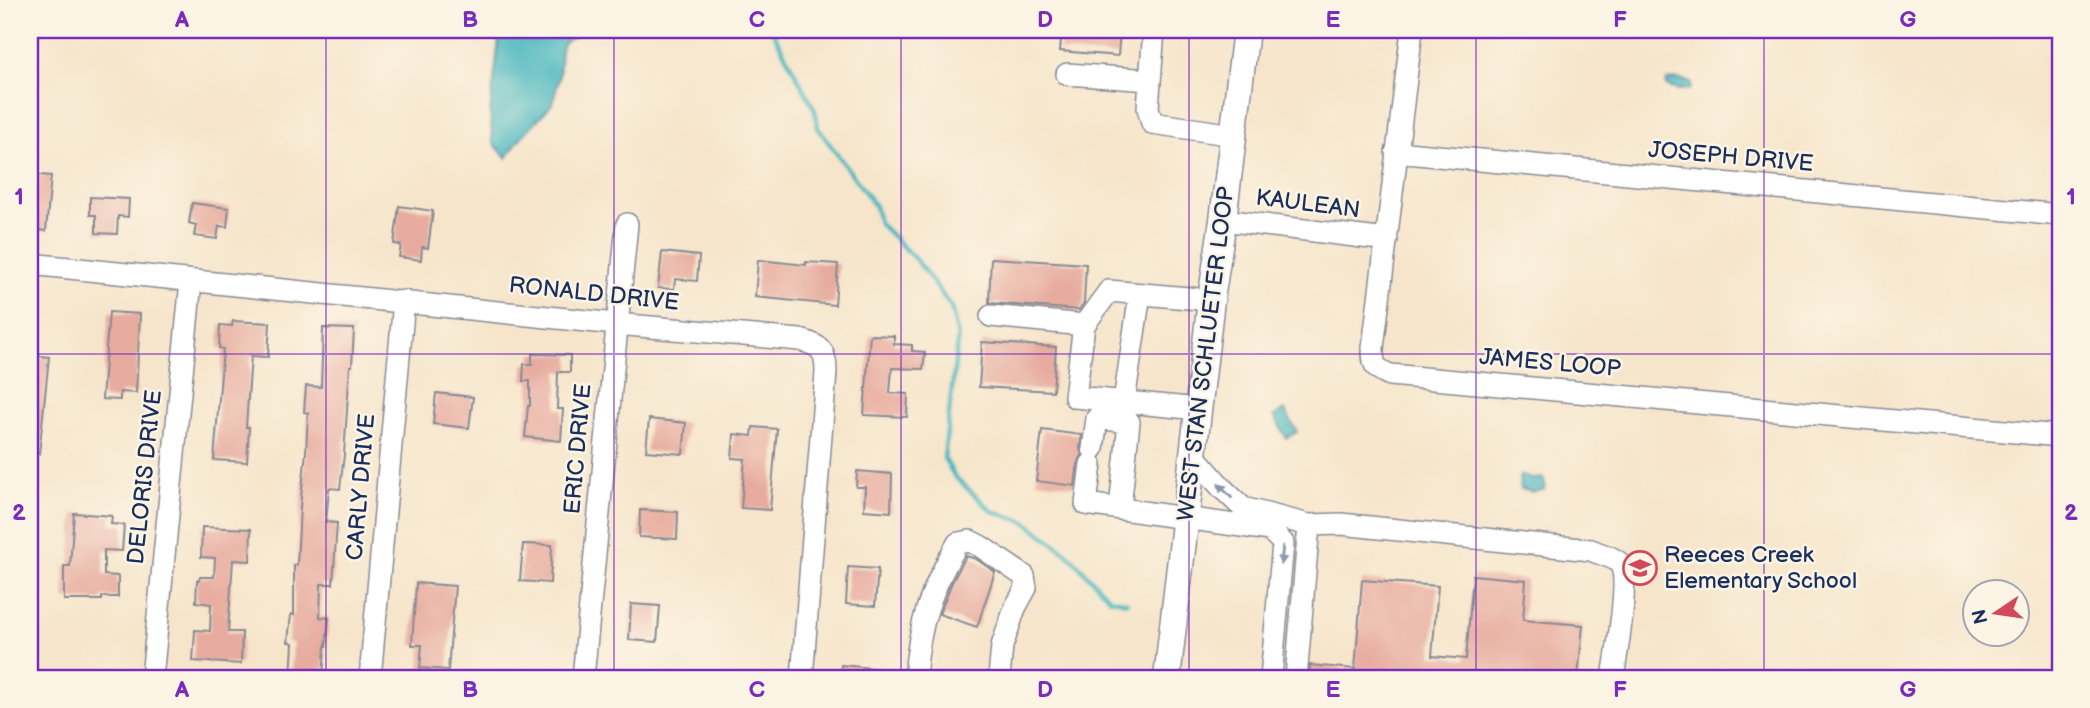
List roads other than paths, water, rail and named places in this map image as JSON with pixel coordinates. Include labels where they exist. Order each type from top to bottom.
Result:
[{"type":"main road","name":"WEST STAN SCHLUETER LOOP","points":[[1167,678],[1210,300],[1223,220],[1246,30]]},
{"type":"street","points":[[1154,30],[1148,108],[1152,123],[1234,135]]},
{"type":"street","name":"JAMES LOOP","points":[[1412,30],[1373,348],[1373,363],[1380,371],[1390,375],[2060,436]]},
{"type":"street","points":[[1067,74],[1150,80]]},
{"type":"street","name":"JOSEPH DRIVE","points":[[1396,152],[2060,215]]},
{"type":"street","name":"KAULEAN","points":[[1223,220],[1387,240]]},
{"type":"street","name":"ERIC DRIVE","points":[[583,678],[627,224]]},
{"type":"street","name":"RONALD DRIVE","points":[[30,264],[800,340],[818,346],[826,358],[802,678]]},
{"type":"street","name":"DELORIS DRIVE","points":[[152,678],[191,281]]},
{"type":"street","points":[[1199,409],[1075,397],[1084,326],[1109,291],[1210,300]]},
{"type":"street","points":[[1124,401],[1140,293]]},
{"type":"street","name":"CARLY DRIVE","points":[[370,678],[404,301]]},
{"type":"street","points":[[991,316],[1084,326]]},
{"type":"street","points":[[1120,508],[1129,422],[1097,418],[1086,504],[1270,530],[1283,543],[1271,678]]},
{"type":"street","points":[[1193,455],[1243,508],[1309,525],[1341,524],[1591,550],[1618,562],[1624,584],[1614,678]]},
{"type":"street","points":[[1296,678],[1309,525]]},
{"type":"street","points":[[915,678],[922,622],[940,574],[958,543],[970,541],[1024,576],[1026,588],[1015,608],[1002,646],[999,678]]},
{"type":"water","points":[[500,30],[587,30],[564,42],[559,79],[552,104],[518,141],[507,158],[493,143],[490,113]]},
{"type":"water","points":[[1667,80],[1691,82],[1691,89],[1678,90],[1666,86]]},
{"type":"water","points":[[1285,410],[1297,432],[1286,438],[1274,416]]},
{"type":"water","points":[[1521,475],[1530,479],[1543,478],[1544,490],[1532,492],[1521,489]]},
{"type":"waterway","points":[[772,30],[815,110],[818,128],[875,206],[879,223],[918,262],[951,307],[958,336],[944,458],[955,477],[992,511],[1026,522],[1068,554],[1109,598],[1127,602]]},
{"type":"place","name":"Reeces Creek Elementary School","points":[[1640,568]]}]
